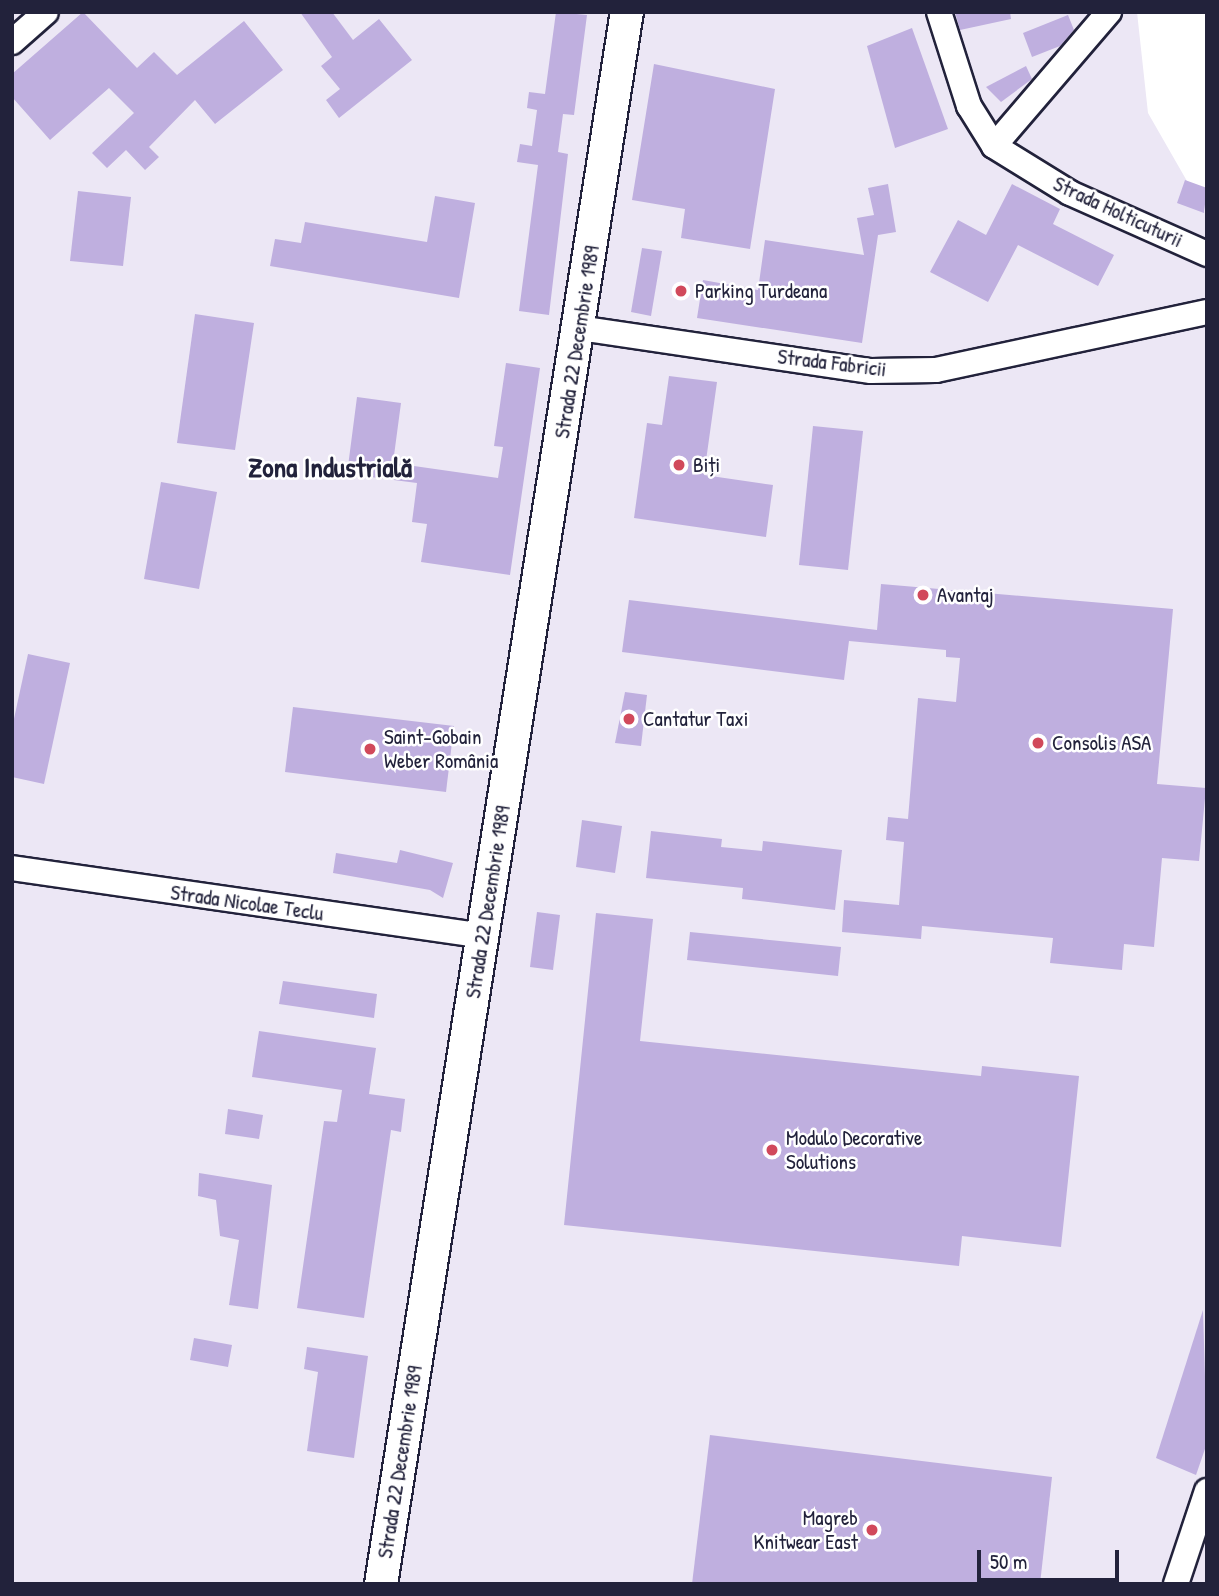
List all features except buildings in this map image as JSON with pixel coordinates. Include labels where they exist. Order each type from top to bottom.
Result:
[{"type":"main road","name":"Strada 22 Decembrie 1989","points":[[381,1584],[579,328],[626,12]]},
{"type":"street","points":[[12,42],[46,12]]},
{"type":"street","points":[[939,12],[969,106],[994,146],[1109,12]]},
{"type":"street","name":"Strada Holticuturii","points":[[994,146],[1070,194],[1207,254]]},
{"type":"street","name":"Strada Fabricii","points":[[579,328],[871,371],[936,370],[1207,312]]},
{"type":"street","name":"Strada Nicolae Teclu","points":[[12,868],[482,936]]},
{"type":"street","points":[[1176,1584],[1207,1491]]},
{"type":"shaded area","points":[[12,12],[1137,12],[1148,113],[1207,216],[1207,1584],[12,1584]]},
{"type":"place","name":"Parking Turdeana","points":[[681,291]]},
{"type":"place","name":"Biți","points":[[679,465]]},
{"type":"place","name":"Avantaj","points":[[923,595]]},
{"type":"place","name":"Cantatur Taxi","points":[[629,719]]},
{"type":"place","name":"Consolis ASA","points":[[1038,743]]},
{"type":"place","name":"Saint-Gobain Weber România","points":[[370,749]]},
{"type":"place","name":"Modulo Decorative Solutions","points":[[772,1150]]},
{"type":"place","name":"Magreb Knitwear East","points":[[872,1530]]},
{"type":"district","name":"Zona Industrială","points":[[330,467]]}]
